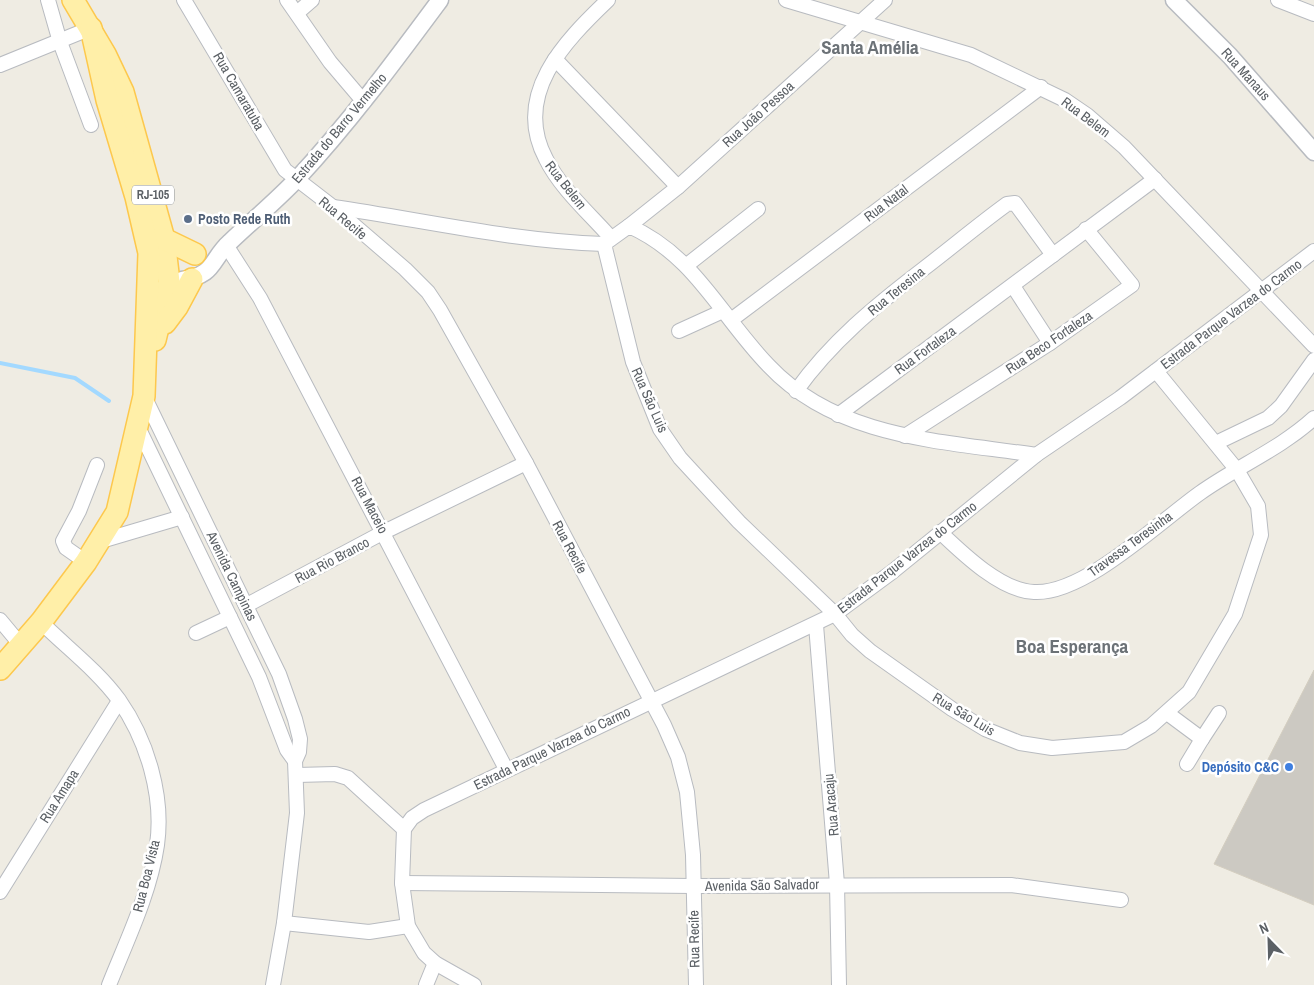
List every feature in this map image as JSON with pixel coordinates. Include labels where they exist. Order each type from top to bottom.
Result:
[{"type":"main road","name":"RJ-105","points":[[73,0],[91,28],[107,100],[136,197],[160,249],[158,331],[145,368]]},
{"type":"main road","points":[[160,249],[195,254]]},
{"type":"main road","points":[[158,331],[177,307],[192,279]]},
{"type":"main road","name":"RJ-105","points":[[0,669],[41,622],[86,562],[101,541],[117,512],[144,396],[145,368],[159,281]]},
{"type":"street","points":[[48,0],[60,42],[90,125]]},
{"type":"street","name":"Rua Camaratuba","points":[[184,0],[276,158],[296,180]]},
{"type":"street","points":[[287,0],[330,62],[364,102]]},
{"type":"street","points":[[296,13],[312,0]]},
{"type":"street","name":"Estrada do Barro Vermelho","points":[[159,281],[192,279],[213,266],[226,245],[296,180],[364,102],[440,0]]},
{"type":"street","name":"Rua Belem","points":[[607,241],[561,183],[546,159],[534,125],[538,91],[555,59],[590,17],[608,0]]},
{"type":"street","name":"Rua Belem","points":[[786,0],[971,55],[1041,87],[1087,115],[1124,147],[1314,346]]},
{"type":"street","name":"Rua João Pessoa","points":[[629,226],[678,187],[885,0]]},
{"type":"street","name":"Rua Manaus","points":[[1174,0],[1230,56],[1314,152]]},
{"type":"street","points":[[1278,0],[1314,14]]},
{"type":"street","points":[[0,65],[91,28]]},
{"type":"street","points":[[555,59],[678,187]]},
{"type":"street","name":"Rua Natal","points":[[679,331],[727,316],[1041,87]]},
{"type":"street","name":"Rua Fortaleza","points":[[838,415],[1155,179]]},
{"type":"street","name":"Rua Recife","points":[[296,180],[333,207],[428,292],[526,462],[650,701],[678,758],[687,792],[693,855],[696,985]]},
{"type":"street","name":"Rua Teresina","points":[[796,391],[816,362],[842,336],[892,293],[1007,204],[1015,203],[1053,255]]},
{"type":"street","points":[[333,207],[498,234],[562,242],[607,241],[629,226],[647,234],[687,265],[769,367],[796,391],[838,415],[866,427],[905,436],[1036,455]]},
{"type":"street","points":[[687,265],[758,209]]},
{"type":"street","name":"Rua Beco Fortaleza","points":[[905,436],[1050,343],[1132,285],[1086,229]]},
{"type":"street","name":"Rua São Luis","points":[[607,241],[633,362],[660,429],[680,458],[739,522],[835,614],[852,635],[870,651],[952,709],[985,729],[1020,742],[1052,748],[1124,742],[1152,726],[1189,692],[1235,614],[1261,535],[1258,506],[1237,470],[1156,371]]},
{"type":"street","name":"Estrada do Barro Vermelho","points":[[195,254],[226,245]]},
{"type":"street","name":"Rua Maceio","points":[[226,245],[260,298],[384,532],[506,769]]},
{"type":"street","name":"Estrada Parque Varzea do Carmo","points":[[404,830],[412,818],[424,810],[650,701],[816,625],[835,614],[1036,455],[1156,371],[1261,289],[1314,251]]},
{"type":"street","points":[[1013,286],[1050,343]]},
{"type":"street","points":[[1216,444],[1268,418],[1281,406],[1314,360]]},
{"type":"street","name":"Avenida Campinas","points":[[144,396],[247,605],[279,674],[295,719],[300,739],[296,768],[297,813],[284,923]]},
{"type":"street","name":"Travessa Teresinha","points":[[940,532],[980,567],[1009,585],[1033,592],[1054,591],[1082,579],[1201,492],[1294,436],[1314,418]]},
{"type":"street","name":"Avenida Campinas","points":[[138,427],[259,677],[287,750],[296,768]]},
{"type":"street","name":"Rua Rio Branco","points":[[247,605],[384,532],[526,462]]},
{"type":"street","points":[[86,562],[66,548],[63,541],[79,511],[97,465]]},
{"type":"street","points":[[101,541],[182,518]]},
{"type":"street","points":[[196,632],[230,617]]},
{"type":"street","points":[[0,620],[20,644]]},
{"type":"street","name":"Rua Boa Vista","points":[[41,622],[78,654],[119,700],[135,728],[149,762],[158,801],[157,844],[144,896],[109,985]]},
{"type":"street","name":"Rua Aracaju","points":[[816,625],[837,884],[839,985]]},
{"type":"street","name":"Rua Amapa","points":[[0,892],[119,700]]},
{"type":"street","points":[[1167,713],[1202,739]]},
{"type":"street","points":[[1187,764],[1219,713]]},
{"type":"street","points":[[296,768],[348,778],[404,830],[402,883],[408,926],[424,953],[435,963],[474,985]]},
{"type":"street","name":"Avenida São Salvador","points":[[402,883],[693,886],[837,884],[1011,885],[1122,900]]},
{"type":"street","points":[[273,985],[284,923],[369,932],[408,926]]},
{"type":"street","points":[[426,985],[435,963]]},
{"type":"building","name":"Depósito C&C","points":[[1314,670],[1314,905],[1214,864]]},
{"type":"waterway","points":[[0,363],[75,378],[109,401]]},
{"type":"place","name":"Posto Rede Ruth","points":[[188,219]]},
{"type":"place","name":"Depósito C&C","points":[[1289,767]]},
{"type":"district","name":"Santa Amélia","points":[[870,47]]},
{"type":"district","name":"Boa Esperança","points":[[1072,646]]}]
